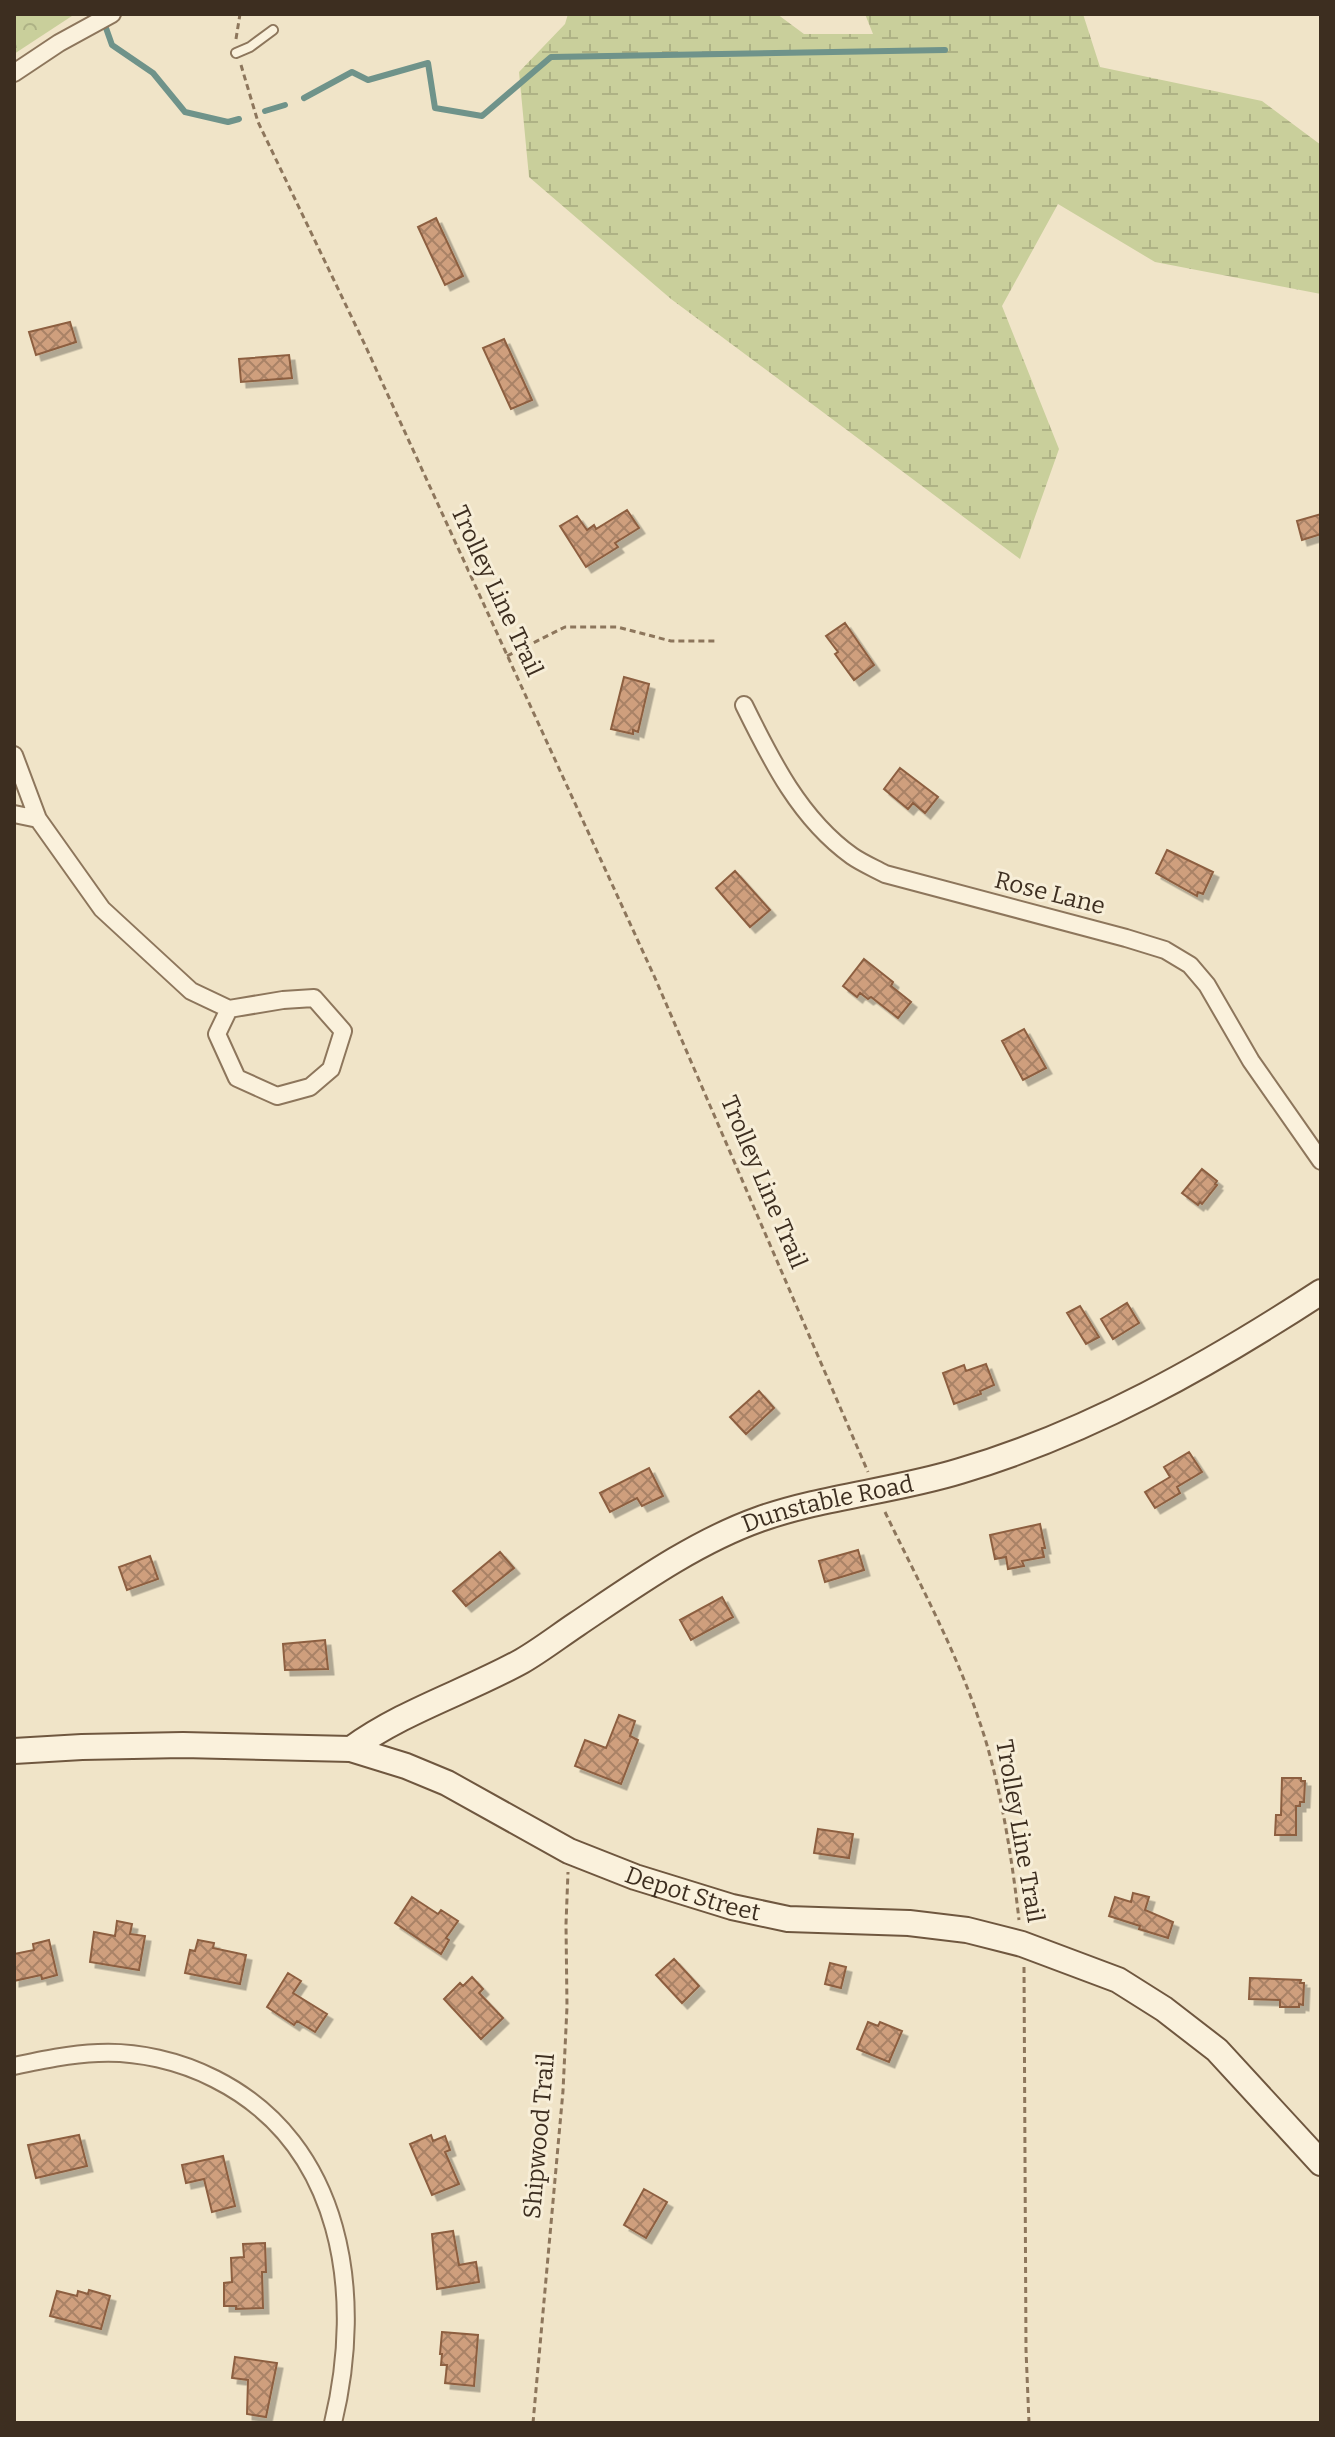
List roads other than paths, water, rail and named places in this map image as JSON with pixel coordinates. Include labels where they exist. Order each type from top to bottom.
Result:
[{"type":"main road","name":"Dunstable Road","points":[[351,1749],[380,1728],[523,1660],[606,1604],[712,1540],[761,1519],[961,1471],[1069,1431],[1149,1394],[1265,1328],[1321,1292]]},
{"type":"main road","name":"Depot Street","points":[[14,1751],[183,1745],[351,1749],[447,1783],[569,1851],[635,1877],[746,1910],[788,1919],[909,1923],[967,1930],[1022,1944],[1118,1980],[1164,2009],[1217,2050],[1319,2154]]},
{"type":"street","points":[[14,73],[59,43],[112,14]]},
{"type":"street","name":"Rose Lane","points":[[744,705],[775,768],[808,815],[851,856],[885,874],[1126,938],[1165,950],[1190,965],[1207,985],[1251,1061],[1321,1161]]},
{"type":"street","points":[[14,755],[38,819],[102,909],[191,991],[229,1009],[314,998],[343,1031],[331,1069],[310,1087],[277,1096],[237,1078],[217,1034],[229,1009]]},
{"type":"street","points":[[14,814],[38,819]]},
{"type":"street","points":[[14,2066],[100,2053],[170,2061],[201,2071],[226,2084],[273,2120],[308,2164],[324,2193],[339,2246],[344,2280],[346,2339],[344,2372],[333,2423]]},
{"type":"lane","points":[[236,53],[273,30]]},
{"type":"waterway","points":[[106,28],[112,45],[153,73],[185,112],[228,122],[239,119]]},
{"type":"waterway","points":[[304,98],[352,72],[368,80],[428,63],[435,108],[482,116],[551,57],[945,50]]},
{"type":"waterway","points":[[265,111],[285,105]]}]
